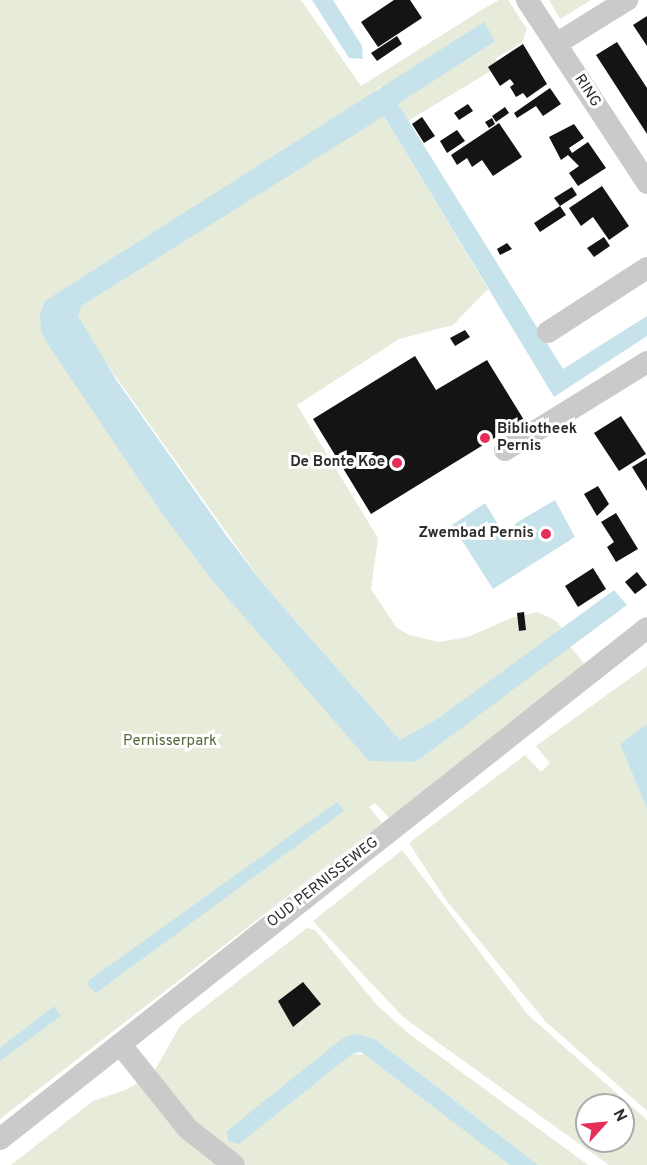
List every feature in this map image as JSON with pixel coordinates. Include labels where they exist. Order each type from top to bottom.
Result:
[{"type":"street","name":"RING","points":[[527,0],[647,183]]},
{"type":"street","points":[[556,44],[627,0]]},
{"type":"street","points":[[548,332],[647,268]]},
{"type":"street","points":[[505,450],[647,362]]},
{"type":"street","name":"OUD PERNISSEWEG","points":[[0,1139],[647,628]]},
{"type":"street","points":[[120,1044],[188,1129],[234,1165]]},
{"type":"green space","name":"Pernisserpark","points":[[0,0],[301,0],[361,86],[480,11],[499,0],[508,0],[527,29],[522,43],[496,58],[499,66],[408,121],[398,104],[380,87],[376,90],[384,116],[488,289],[453,325],[399,339],[297,405],[378,538],[371,589],[396,627],[409,635],[439,642],[468,637],[511,618],[538,612],[556,621],[563,630],[440,717],[400,740],[264,585],[106,363],[94,371],[400,761],[416,762],[570,646],[586,666],[389,818],[375,803],[369,807],[382,823],[0,1119]]},
{"type":"green space","points":[[549,0],[591,0],[560,19]]},
{"type":"green space","points":[[647,666],[647,724],[620,744],[647,809],[647,1111],[635,1100],[635,1093],[627,1093],[546,1022],[446,900],[409,843],[525,755],[541,772],[550,763],[536,746]]},
{"type":"green space","points":[[402,850],[528,1015],[616,1093],[575,1093],[575,1141],[402,1016],[313,921]]},
{"type":"green space","points":[[307,928],[315,930],[377,1005],[408,1033],[588,1165],[538,1165],[375,1039],[352,1054],[369,1055],[510,1165],[11,1165],[93,1101],[125,1090],[152,1075],[180,1026]]},
{"type":"green space","points":[[635,1109],[647,1120],[647,1165],[609,1165],[592,1153],[635,1153]]},
{"type":"water","points":[[312,0],[333,0],[362,46],[363,59],[349,58]]},
{"type":"water","points":[[484,22],[495,41],[398,104],[563,369],[647,316],[647,336],[554,397],[384,116],[81,306],[78,316],[117,381],[226,535],[264,585],[400,740],[440,717],[614,590],[627,605],[416,762],[369,761],[213,581],[161,512],[49,346],[41,331],[40,315],[45,301]]},
{"type":"water","points":[[555,500],[575,537],[493,589],[452,525],[485,503],[508,541],[516,523]]},
{"type":"water","points":[[647,724],[647,809],[620,744]]},
{"type":"water","points":[[337,802],[344,811],[96,993],[89,987],[88,981]]},
{"type":"water","points":[[54,1006],[61,1016],[0,1061],[0,1048]]},
{"type":"water","points":[[356,1034],[375,1039],[538,1165],[510,1165],[361,1052],[352,1054],[239,1144],[228,1141],[227,1131],[343,1038]]},
{"type":"building","points":[[394,0],[410,0],[422,18],[378,47],[361,22]]},
{"type":"building","points":[[647,16],[647,46],[633,25]]},
{"type":"building","points":[[397,36],[402,44],[377,61],[371,53]]},
{"type":"building","points":[[617,42],[647,88],[647,134],[596,55]]},
{"type":"building","points":[[523,44],[547,84],[527,98],[523,93],[516,97],[510,87],[514,84],[510,79],[500,86],[488,67]]},
{"type":"building","points":[[550,88],[561,104],[543,116],[536,106],[517,118],[514,113]]},
{"type":"building","points":[[468,104],[473,111],[459,120],[454,113]]},
{"type":"building","points":[[505,107],[509,113],[496,122],[492,116]]},
{"type":"building","points":[[422,117],[435,136],[424,143],[412,124]]},
{"type":"building","points":[[492,118],[495,124],[489,128],[485,122]]},
{"type":"building","points":[[499,123],[522,157],[493,176],[482,160],[472,167],[467,158],[457,165],[451,155]]},
{"type":"building","points":[[574,124],[584,138],[569,148],[572,153],[588,142],[606,168],[578,186],[569,173],[579,166],[568,155],[561,160],[549,137]]},
{"type":"building","points":[[457,130],[465,141],[447,153],[440,141]]},
{"type":"building","points":[[602,186],[629,226],[609,240],[593,217],[581,226],[569,208]]},
{"type":"building","points":[[572,187],[577,195],[560,206],[554,198]]},
{"type":"building","points":[[560,206],[566,215],[540,232],[534,223]]},
{"type":"building","points":[[604,237],[610,246],[594,257],[587,248]]},
{"type":"building","points":[[507,243],[512,249],[500,255],[497,249]]},
{"type":"building","points":[[465,330],[470,337],[455,346],[450,338]]},
{"type":"building","name":"De Bonte Koe","points":[[415,356],[436,390],[487,360],[524,420],[371,514],[313,419]]},
{"type":"building","points":[[621,416],[646,454],[619,471],[594,433]]},
{"type":"building","points":[[647,458],[647,491],[632,467]]},
{"type":"building","points":[[598,486],[609,504],[597,516],[584,494]]},
{"type":"building","points":[[616,513],[638,549],[616,562],[607,547],[614,542],[601,522]]},
{"type":"building","points":[[593,568],[606,589],[578,607],[565,586]]},
{"type":"building","points":[[637,572],[647,585],[635,594],[625,582]]},
{"type":"building","points":[[524,612],[526,630],[519,631],[517,613]]},
{"type":"building","points":[[303,982],[321,1004],[293,1027],[278,1001]]},
{"type":"place","name":"Bibliotheek Pernis","points":[[485,438]]},
{"type":"place","name":"De Bonte Koe","points":[[397,463]]},
{"type":"place","name":"Zwembad Pernis","points":[[546,534]]}]
